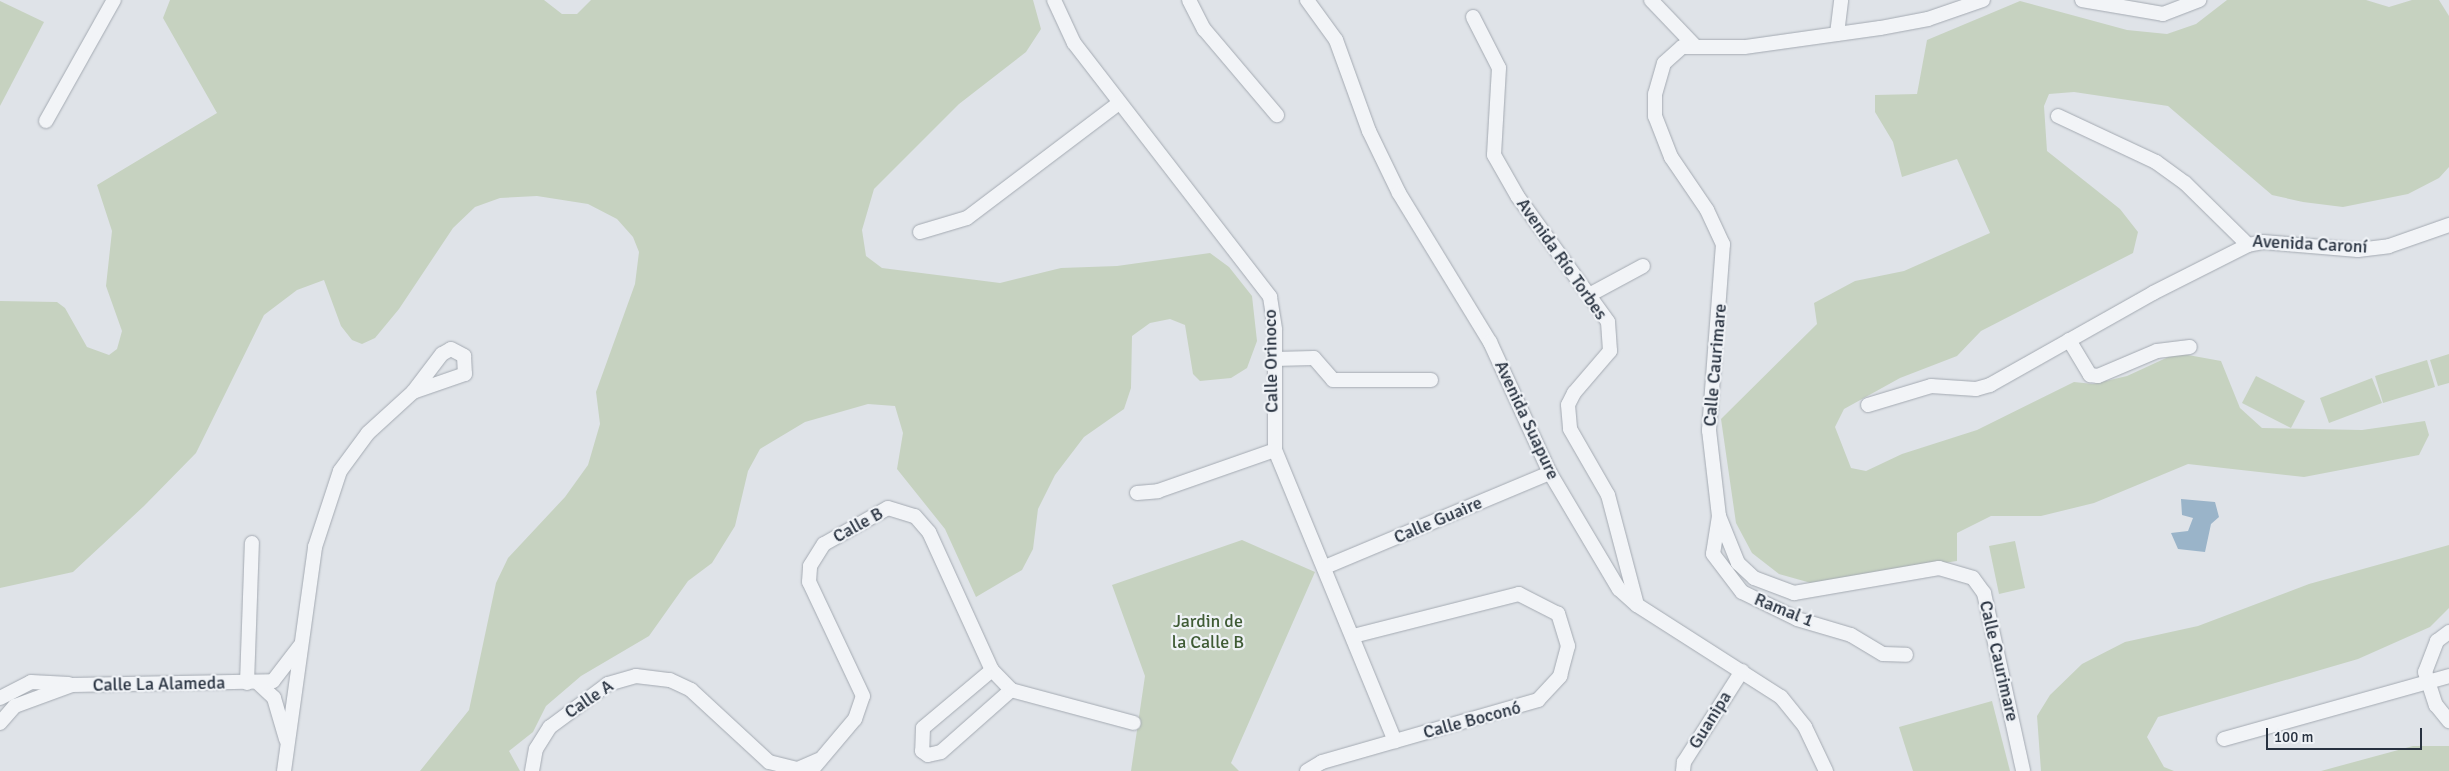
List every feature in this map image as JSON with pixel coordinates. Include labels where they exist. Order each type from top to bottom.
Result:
[{"type":"street","points":[[46,121],[114,0]]},
{"type":"street","name":"Calle Orinoco","points":[[1054,0],[1070,36],[1119,103],[1263,284],[1273,309],[1275,450],[1325,567],[1395,741]]},
{"type":"street","points":[[1189,0],[1204,29],[1277,115]]},
{"type":"street","name":"Avenida Suapure","points":[[1307,0],[1336,40],[1369,131],[1399,193],[1490,342],[1550,473],[1619,589],[1637,605],[1781,697],[1799,717],[1826,771]]},
{"type":"street","points":[[1651,0],[1694,46]]},
{"type":"street","points":[[1837,34],[1841,0]]},
{"type":"street","name":"Calle Caurimare","points":[[1982,0],[1928,19],[1744,47],[1694,46],[1672,52],[1664,63],[1655,94],[1655,116],[1671,157],[1707,210],[1723,244],[1709,430],[1719,516],[1738,563],[1754,578],[1773,588],[1818,591],[1939,568],[1972,578],[1984,593],[2022,771]]},
{"type":"street","points":[[2082,0],[2163,14],[2178,12],[2199,0]]},
{"type":"street","name":"Avenida Río Torbes","points":[[1473,17],[1499,68],[1494,155],[1518,197],[1591,294],[1608,322],[1610,351],[1574,393],[1568,405],[1570,429],[1608,495],[1637,605]]},
{"type":"street","points":[[920,232],[967,218],[1119,103]]},
{"type":"street","name":"Avenida Caroní","points":[[2058,116],[2156,162],[2185,183],[2248,245],[2263,242],[2358,250],[2389,246],[2449,225]]},
{"type":"street","points":[[1868,405],[1931,386],[1976,389],[1990,385],[2069,340],[2248,245]]},
{"type":"street","points":[[1591,294],[1642,266]]},
{"type":"street","points":[[2069,340],[2090,375],[2098,376],[2157,350],[2190,347]]},
{"type":"street","points":[[1274,359],[1314,358],[1333,380],[1431,380]]},
{"type":"street","points":[[284,771],[288,756],[320,522],[340,471],[368,433],[413,392]]},
{"type":"street","points":[[1137,493],[1158,491],[1275,450]]},
{"type":"street","name":"Calle Guaire","points":[[1325,567],[1550,473]]},
{"type":"street","name":"Calle B","points":[[811,771],[855,719],[863,696],[808,574],[816,550],[879,510],[906,512],[929,532],[992,670],[1011,690]]},
{"type":"street","name":"Ramal 1","points":[[1719,516],[1713,554],[1742,592],[1797,619],[1851,635],[1882,654],[1906,655]]},
{"type":"street","points":[[252,543],[252,683],[274,698],[288,756]]},
{"type":"street","name":"Calle Boconó","points":[[1307,771],[1322,762],[1538,700],[1551,690],[1566,663],[1565,630],[1558,614],[1546,604],[1519,594],[1353,636]]},
{"type":"street","points":[[2449,632],[2428,660],[2425,682],[2449,721]]},
{"type":"street","name":"Calle La Alameda","points":[[4,695],[31,682],[72,685],[252,683],[273,681],[282,673],[303,641]]},
{"type":"street","points":[[992,670],[923,728],[922,751],[928,755],[941,752],[1011,690],[1134,723]]},
{"type":"street","name":"Guanipa","points":[[1683,771],[1684,762],[1742,672]]},
{"type":"street","name":"Calle A","points":[[532,771],[536,749],[550,727],[608,684],[636,676],[670,680],[690,690],[770,766],[798,768],[824,754]]},
{"type":"street","points":[[2224,739],[2449,676]]},
{"type":"street","name":"Calle La Alameda","points":[[0,723],[15,706],[72,685]]},
{"type":"street","points":[[4,695],[15,706]]},
{"type":"green space","points":[[170,0],[544,0],[562,14],[577,14],[591,0],[1033,0],[1041,29],[1026,52],[959,104],[874,189],[862,230],[866,256],[882,268],[1000,283],[1061,268],[1117,266],[1210,253],[1229,267],[1252,296],[1257,341],[1247,368],[1231,378],[1200,381],[1193,374],[1185,325],[1170,319],[1150,323],[1132,336],[1131,388],[1124,409],[1084,437],[1055,475],[1038,509],[1033,549],[1022,570],[976,597],[945,529],[897,469],[903,433],[895,406],[868,404],[805,422],[760,449],[748,471],[735,526],[712,563],[688,581],[649,636],[581,676],[546,706],[533,732],[509,751],[520,771],[420,771],[469,710],[496,583],[508,558],[565,497],[588,465],[600,424],[596,392],[635,284],[639,252],[633,237],[617,219],[588,204],[537,196],[500,198],[475,207],[453,228],[399,309],[375,338],[362,344],[352,340],[341,326],[324,280],[297,290],[264,315],[196,453],[144,506],[73,572],[0,588],[0,301],[57,302],[65,308],[87,347],[109,355],[117,349],[122,331],[106,286],[112,231],[97,185],[217,113],[163,18]]},
{"type":"green space","points":[[2227,0],[2366,0],[2389,7],[2412,0],[2439,0],[2449,16],[2449,167],[2439,178],[2408,194],[2343,207],[2303,202],[2272,195],[2168,106],[2074,92],[2049,94],[2044,106],[2047,151],[2120,209],[2138,232],[2133,253],[1981,331],[1957,356],[1900,378],[1844,409],[1835,427],[1851,468],[1866,471],[1902,454],[1977,430],[2074,382],[2093,384],[2127,376],[2177,353],[2221,361],[2240,408],[2262,428],[2362,430],[2425,421],[2429,435],[2419,455],[2304,477],[2188,464],[2094,503],[2041,516],[1991,516],[1957,533],[1957,561],[1811,583],[1779,574],[1752,553],[1736,523],[1721,419],[1817,324],[1814,303],[1855,281],[1904,271],[1990,233],[1957,159],[1902,177],[1893,142],[1875,112],[1875,95],[1917,94],[1927,40],[2020,1],[2127,30],[2167,34],[2196,24]]},
{"type":"green space","points":[[0,1],[44,22],[0,106]]},
{"type":"green space","points":[[2449,354],[2449,383],[2438,386],[2430,360]]},
{"type":"green space","points":[[2427,360],[2435,387],[2383,403],[2375,376]]},
{"type":"green space","points":[[2256,376],[2305,401],[2291,428],[2242,403]]},
{"type":"green space","points":[[2372,378],[2382,403],[2329,423],[2320,398]]},
{"type":"green space","name":"Jardin de la Calle B","points":[[1242,540],[1315,572],[1231,763],[1239,771],[1131,771],[1145,676],[1112,585]]},
{"type":"green space","points":[[2015,541],[2025,588],[1999,594],[1989,546]]},
{"type":"green space","points":[[2449,545],[2449,608],[2430,627],[2358,659],[2158,717],[2147,737],[2164,767],[2174,771],[2041,771],[2037,716],[2050,695],[2082,664],[2125,642],[2198,626],[2309,584]]},
{"type":"green space","points":[[1992,701],[2010,771],[1913,771],[1899,727]]},
{"type":"green space","points":[[2413,746],[2449,746],[2449,771],[2321,771]]},
{"type":"water","points":[[2181,499],[2215,502],[2219,517],[2211,524],[2205,552],[2178,549],[2171,533],[2188,531],[2193,518],[2182,515]]}]
